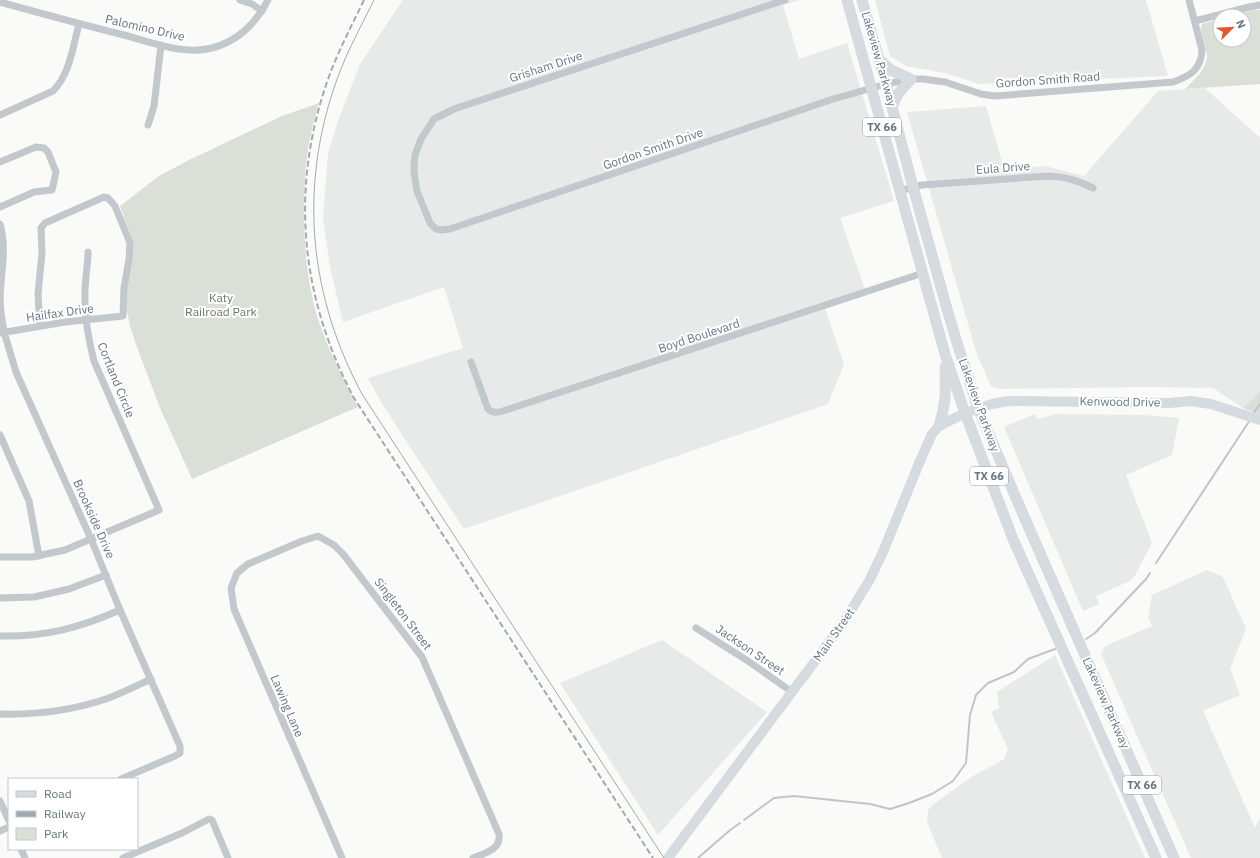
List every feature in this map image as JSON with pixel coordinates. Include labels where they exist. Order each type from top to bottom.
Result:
[{"type":"main road","name":"Lakeview Parkway","points":[[847,0],[945,354],[965,413],[1013,539],[1156,858]]},
{"type":"main road","name":"Lakeview Parkway","points":[[862,0],[880,59],[913,187],[958,346],[978,408],[1049,575],[1174,858]]},
{"type":"main road","points":[[880,59],[891,70],[911,79],[898,94],[892,107]]},
{"type":"main road","points":[[923,273],[936,268]]},
{"type":"main road","points":[[939,426],[946,400],[945,354]]},
{"type":"main road","points":[[1033,583],[1049,575]]},
{"type":"main road","points":[[1093,716],[1108,709]]},
{"type":"main road","points":[[1143,829],[1158,822]]},
{"type":"street","points":[[240,0],[252,4],[262,11]]},
{"type":"street","name":"Palomino Drive","points":[[0,2],[161,45],[190,50],[205,49],[221,45],[242,33],[252,24],[268,0]]},
{"type":"street","name":"Grisham Drive","points":[[441,230],[436,229],[430,223],[417,191],[414,172],[415,155],[419,143],[424,132],[434,119],[454,109],[785,0]]},
{"type":"street","name":"Gordon Smith Road","points":[[872,88],[911,79],[923,79],[945,82],[981,94],[995,96],[1173,82],[1185,78],[1198,67],[1202,58],[1202,50],[1189,0]]},
{"type":"street","points":[[1195,21],[1260,5]]},
{"type":"street","points":[[0,115],[53,91],[58,86],[66,71],[79,24]]},
{"type":"street","points":[[148,125],[154,106],[161,45]]},
{"type":"street","name":"Gordon Smith Drive","points":[[441,230],[450,229],[823,103],[872,88]]},
{"type":"street","points":[[0,162],[36,147],[44,148],[48,152],[56,172],[52,190],[34,192],[0,207]]},
{"type":"street","name":"Eula Drive","points":[[899,191],[922,185],[1056,176],[1077,180],[1093,188]]},
{"type":"street","name":"Hailfax Drive","points":[[2,332],[86,319],[123,316],[124,288],[130,243],[115,206],[108,198],[104,198],[46,223],[41,228],[42,253],[38,294],[40,326]]},
{"type":"street","name":"Brookside Drive","points":[[0,224],[4,246],[0,297],[2,332],[16,372],[91,539],[120,610],[180,746],[180,753],[176,756],[123,778]]},
{"type":"street","name":"Cortland Circle","points":[[88,252],[88,269],[85,290],[86,319],[89,342],[94,361],[159,510],[91,539]]},
{"type":"street","name":"Boyd Boulevard","points":[[471,362],[485,404],[491,412],[503,411],[923,273]]},
{"type":"street","name":"Kenwood Drive","points":[[978,408],[1007,401],[1190,401],[1211,404],[1260,420]]},
{"type":"street","name":"Main Street","points":[[668,858],[842,625],[869,581],[932,434],[939,426],[978,408]]},
{"type":"street","points":[[0,435],[29,501],[39,556]]},
{"type":"street","name":"Singleton Street","points":[[248,564],[302,541],[318,536],[334,545],[343,554],[422,657],[499,834],[499,843],[496,847],[473,858]]},
{"type":"street","points":[[0,557],[16,558],[39,556],[65,550],[91,539]]},
{"type":"street","name":"Lawing Lane","points":[[248,564],[236,573],[231,588],[234,609],[342,858]]},
{"type":"street","points":[[0,598],[34,597],[62,591],[106,575]]},
{"type":"street","points":[[0,636],[29,635],[63,631],[120,610]]},
{"type":"street","name":"Jackson Street","points":[[696,628],[748,661],[792,692]]},
{"type":"street","points":[[0,714],[41,712],[73,708],[105,699],[151,679]]},
{"type":"street","points":[[0,801],[8,818]]},
{"type":"street","points":[[123,858],[182,833],[209,819],[212,820],[228,858]]},
{"type":"shaded area","points":[[403,0],[799,0],[783,5],[799,59],[847,43],[894,201],[840,218],[867,295],[825,309],[844,364],[828,404],[464,529],[381,402],[368,378],[463,348],[444,287],[343,322],[330,267],[323,219],[328,153],[339,118],[360,64]]},
{"type":"shaded area","points":[[875,0],[1146,0],[1168,76],[979,84],[945,73],[906,66],[890,56]]},
{"type":"shaded area","points":[[1205,88],[1260,138],[1260,391],[1243,408],[1213,388],[1148,387],[999,389],[991,386],[977,355],[907,112],[986,106],[1004,169],[1045,166],[1084,176],[1158,91]]},
{"type":"shaded area","points":[[1035,414],[1037,419],[1057,414],[1145,415],[1179,418],[1172,455],[1126,475],[1152,543],[1134,577],[1130,581],[1096,596],[1099,604],[1083,611],[1004,427]]},
{"type":"shaded area","points":[[1207,570],[1223,577],[1246,629],[1230,669],[1240,695],[1203,711],[1255,828],[1260,818],[1260,858],[1191,858],[1101,654],[1105,646],[1152,626],[1148,617],[1152,595]]},
{"type":"shaded area","points":[[662,640],[767,712],[658,835],[560,683]]},
{"type":"shaded area","points":[[1055,655],[1145,858],[942,858],[927,822],[928,810],[935,803],[973,776],[1004,759],[1008,749],[991,712],[999,708],[997,692]]},
{"type":"green space","points":[[1252,10],[1260,10],[1260,84],[1185,89],[1198,75],[1206,63],[1207,54],[1201,31],[1202,24],[1212,21],[1212,48],[1252,48]]},
{"type":"green space","name":"Katy Railroad Park","points":[[319,103],[311,134],[306,165],[304,222],[306,260],[312,297],[321,328],[358,407],[192,479],[160,408],[130,326],[126,306],[126,288],[132,240],[120,206],[159,176],[189,160],[282,116]]},
{"type":"green space","points":[[1260,391],[1260,415],[1243,408]]},
{"type":"waterway","points":[[1253,414],[1260,404]]},
{"type":"waterway","points":[[1156,563],[1250,420]]},
{"type":"waterway","points":[[1086,639],[1095,633],[1150,573]]},
{"type":"waterway","points":[[744,820],[774,798],[794,796],[870,804],[890,809],[932,794],[953,781],[966,763],[970,715],[976,695],[988,683],[1014,672],[1028,659],[1055,649]]},
{"type":"waterway","points":[[698,858],[740,823]]},
{"type":"tram line","points":[[374,0],[337,79],[322,130],[316,169],[314,208],[316,246],[321,284],[331,321],[345,358],[362,394],[664,858]]},
{"type":"railway","points":[[364,0],[338,54],[325,88],[314,128],[307,168],[305,207],[307,246],[313,285],[323,323],[336,361],[354,398],[653,858]]}]
